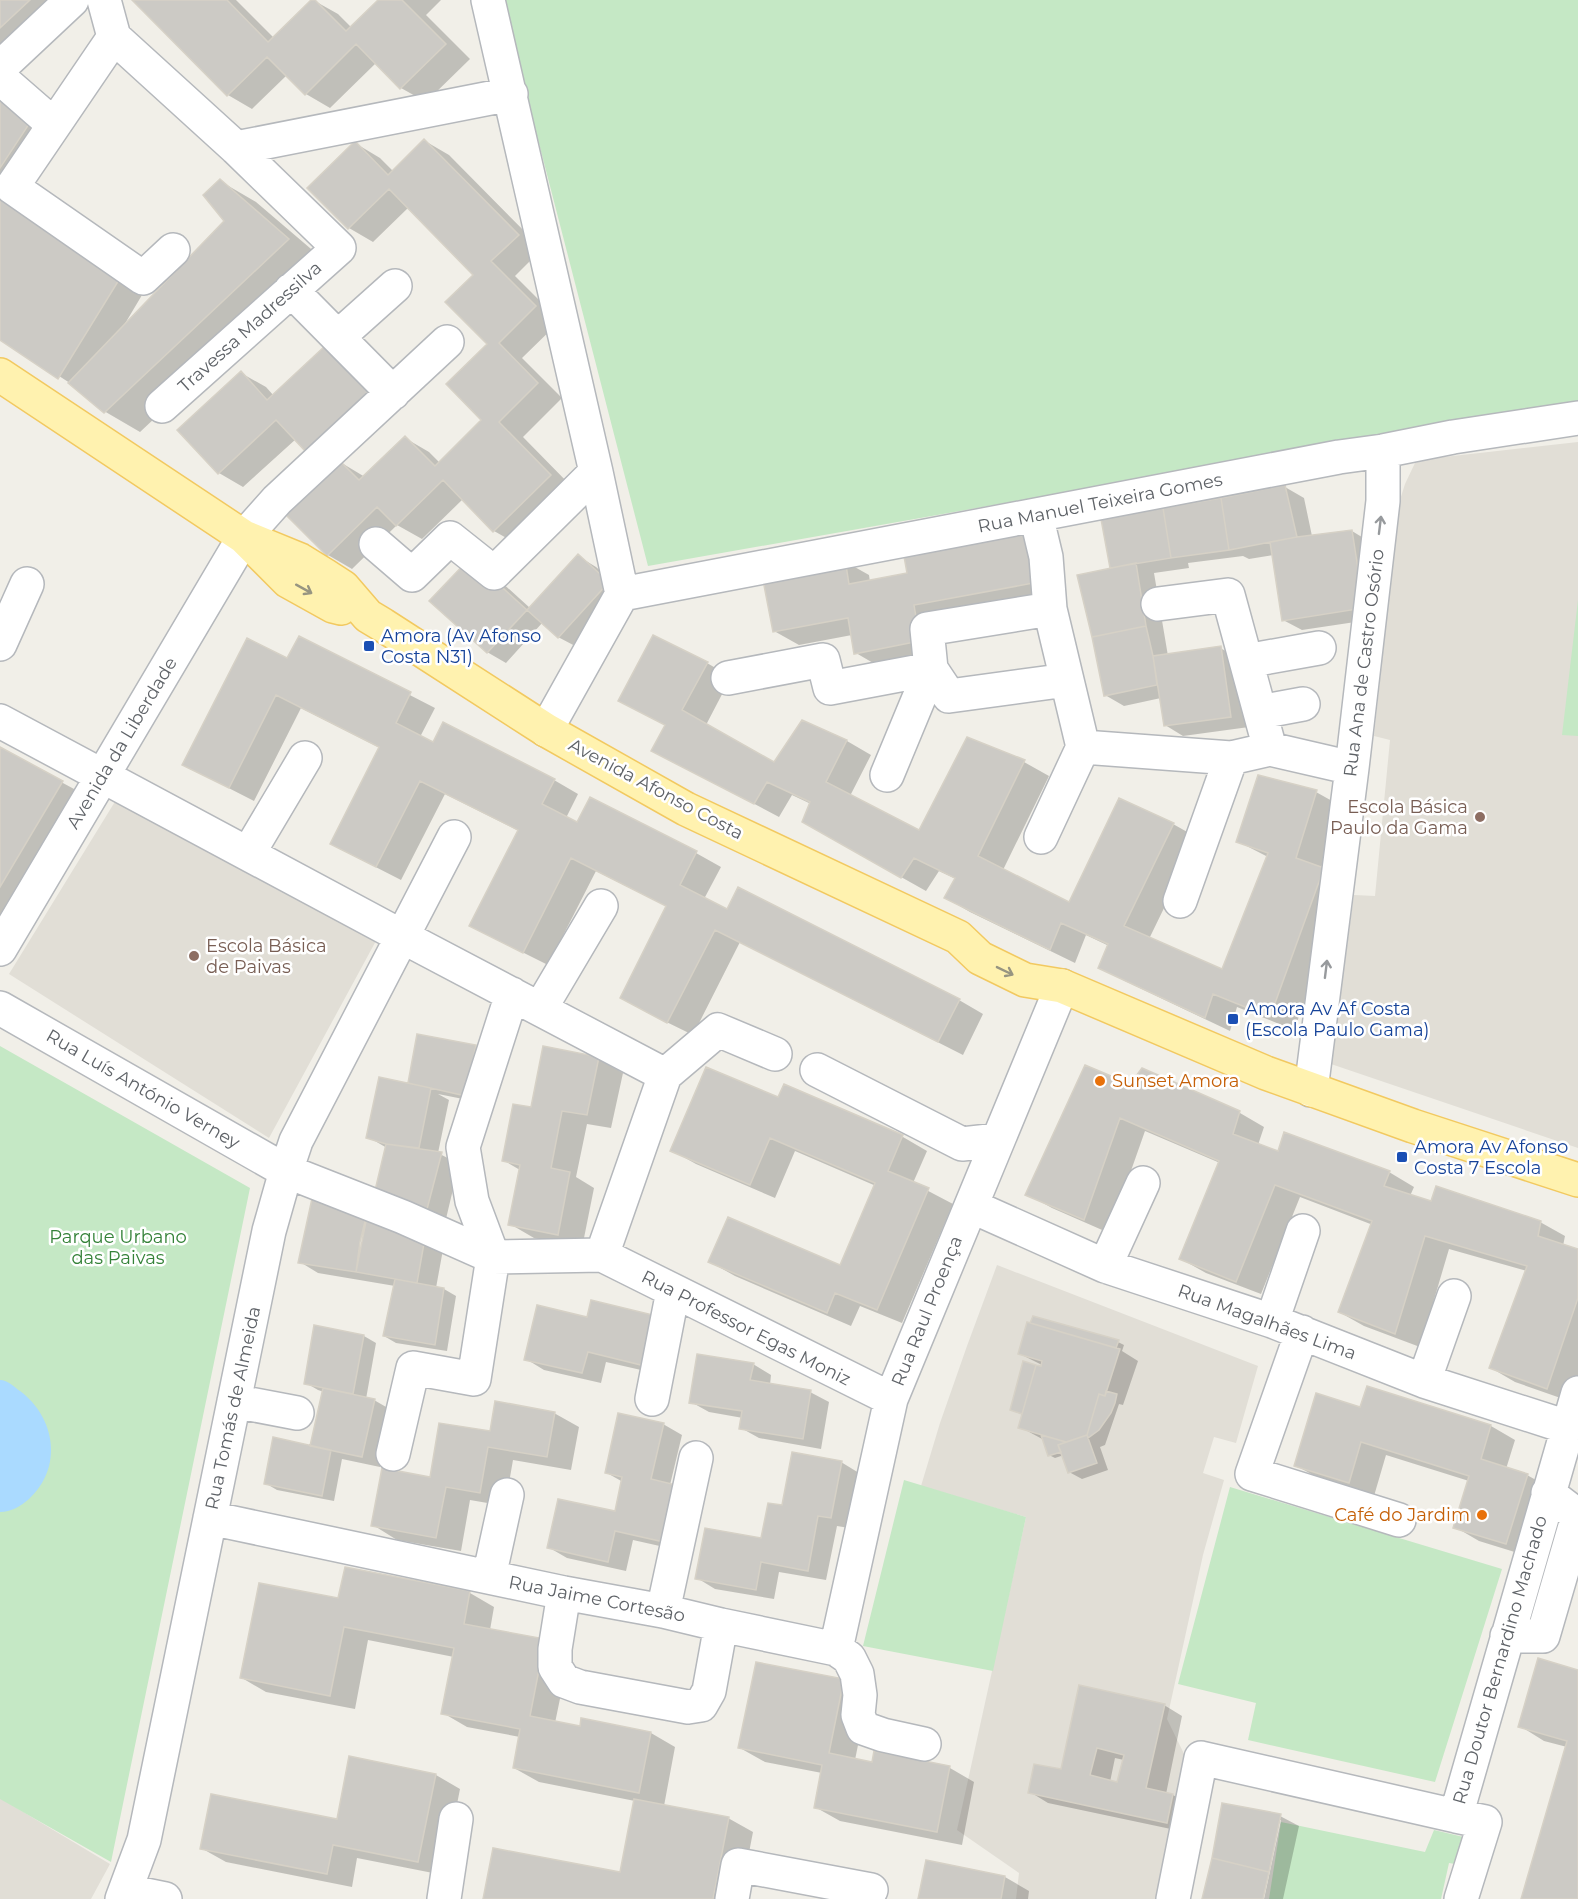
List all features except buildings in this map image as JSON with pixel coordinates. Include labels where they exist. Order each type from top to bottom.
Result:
[{"type":"main road","name":"Avenida Afonso Costa","points":[[0,375],[244,537],[288,581],[333,606],[368,616],[546,730],[686,809],[958,937],[980,958],[1015,976],[1025,980],[1062,986],[1256,1069],[1311,1090],[1578,1180]]},
{"type":"street","points":[[54,125],[4,69],[72,0]]},
{"type":"street","points":[[104,0],[114,37],[236,148],[511,94]]},
{"type":"street","points":[[488,0],[597,472],[622,594],[546,730]]},
{"type":"street","points":[[114,37],[12,187],[143,278],[173,250]]},
{"type":"street","name":"Travessa Madressilva","points":[[162,406],[339,248],[236,148]]},
{"type":"street","points":[[338,337],[395,285]]},
{"type":"street","points":[[291,290],[393,393]]},
{"type":"street","name":"Avenida da Liberdade","points":[[0,949],[244,537],[277,501],[447,342]]},
{"type":"street","name":"Rua Manuel Teixeira Gomes","points":[[622,594],[1339,457],[1578,418]]},
{"type":"street","name":"Rua Ana de Castro Osório","points":[[1311,1090],[1383,501],[1383,451]]},
{"type":"street","points":[[376,544],[412,575],[450,538],[494,573],[597,472]]},
{"type":"street","points":[[1036,515],[1046,557],[1050,609],[1083,747],[1041,837]]},
{"type":"street","points":[[0,644],[27,584]]},
{"type":"street","points":[[1158,604],[1228,595],[1270,749]]},
{"type":"street","points":[[887,775],[931,669],[927,629],[1050,609]]},
{"type":"street","points":[[1246,662],[1319,648]]},
{"type":"street","points":[[728,678],[823,660],[830,688],[931,669]]},
{"type":"street","points":[[931,669],[950,696],[1067,680]]},
{"type":"street","points":[[1260,712],[1303,704]]},
{"type":"street","points":[[0,721],[665,1075]]},
{"type":"street","points":[[1083,747],[1232,758],[1270,749],[1352,768]]},
{"type":"street","points":[[248,854],[305,758]]},
{"type":"street","points":[[1180,901],[1232,758]]},
{"type":"street","points":[[403,937],[454,837]]},
{"type":"street","points":[[393,1454],[413,1368],[474,1379],[493,1257],[472,1201],[463,1147],[526,1002],[601,906]]},
{"type":"street","name":"Rua Tomás de Almeida","points":[[124,1895],[144,1840],[269,1231],[285,1171],[296,1142],[403,937]]},
{"type":"street","name":"Rua Raul Proença","points":[[836,1649],[891,1400],[1062,986]]},
{"type":"street","name":"Rua Luís António Verney","points":[[0,1008],[285,1171],[403,1217],[493,1257]]},
{"type":"street","points":[[602,1256],[665,1075],[718,1030],[775,1054]]},
{"type":"street","points":[[817,1070],[962,1144],[998,1140]]},
{"type":"street","points":[[1105,1266],[1143,1183]]},
{"type":"street","name":"Rua Magalhães Lima","points":[[971,1206],[1105,1266],[1272,1321],[1424,1381],[1567,1427]]},
{"type":"street","points":[[1272,1321],[1303,1231]]},
{"type":"street","name":"Rua Professor Egas Moniz","points":[[493,1257],[602,1256],[891,1400]]},
{"type":"street","points":[[652,1400],[673,1291]]},
{"type":"street","points":[[1424,1381],[1454,1296]]},
{"type":"street","points":[[1302,1332],[1252,1474],[1399,1520]]},
{"type":"street","name":"Rua Doutor Bernardino Machado","points":[[1173,1899],[1201,1758],[1456,1816],[1578,1393]]},
{"type":"street","points":[[234,1401],[297,1413]]},
{"type":"street","points":[[663,1611],[696,1458]]},
{"type":"street","points":[[489,1577],[507,1495]]},
{"type":"street","name":"Rua Jaime Cortesão","points":[[210,1518],[836,1649]]},
{"type":"street","points":[[564,1593],[555,1649],[555,1667],[564,1681],[580,1687],[688,1707],[701,1705],[710,1691],[722,1625]]},
{"type":"street","points":[[836,1649],[849,1658],[857,1674],[860,1695],[858,1715],[863,1728],[924,1744]]},
{"type":"street","points":[[1456,1816],[1485,1822],[1461,1899]]},
{"type":"street","points":[[444,1899],[456,1819]]},
{"type":"street","points":[[732,1899],[738,1865],[871,1890]]},
{"type":"street","points":[[124,1895],[165,1899]]},
{"type":"shaded area","name":"Escola Básica Paulo da Gama","points":[[1578,442],[1578,1148],[1331,1064],[1354,895],[1375,896],[1390,740],[1374,736],[1399,503],[1405,484],[1415,463],[1435,458]]},
{"type":"shaded area","name":"Escola Básica de Paivas","points":[[116,800],[377,939],[269,1138],[9,974]]},
{"type":"shaded area","points":[[997,1265],[1258,1366],[1236,1443],[1214,1437],[1203,1473],[1224,1480],[1203,1555],[1167,1719],[1187,1760],[1159,1899],[1016,1899],[1019,1873],[957,1830],[1026,1517],[921,1486],[940,1423]]},
{"type":"shaded area","points":[[0,1798],[110,1864],[91,1899],[0,1899]]},
{"type":"green space","points":[[502,0],[1578,0],[1578,402],[648,566]]},
{"type":"green space","points":[[1578,600],[1578,736],[1562,735]]},
{"type":"green space","name":"Parque Urbano das Paivas","points":[[0,1046],[250,1188],[111,1862],[0,1799]]},
{"type":"green space","points":[[904,1480],[1026,1517],[993,1671],[863,1646]]},
{"type":"green space","points":[[1230,1487],[1502,1569],[1435,1782],[1248,1740],[1256,1703],[1178,1684]]},
{"type":"green space","points":[[1281,1822],[1425,1852],[1434,1830],[1472,1839],[1467,1866],[1449,1863],[1441,1899],[1269,1899]]},
{"type":"water","points":[[0,1380],[6,1381],[20,1391],[41,1415],[48,1429],[51,1458],[40,1487],[29,1499],[8,1511],[0,1512]]},
{"type":"place","name":"Amora (Av Afonso Costa N31)","points":[[369,646]]},
{"type":"place","name":"Escola Básica Paulo da Gama","points":[[1480,817]]},
{"type":"place","name":"Escola Básica de Paivas","points":[[194,956]]},
{"type":"place","name":"Amora Av Af Costa (Escola Paulo Gama)","points":[[1233,1019]]},
{"type":"place","name":"Sunset Amora","points":[[1100,1081]]},
{"type":"place","name":"Amora Av Afonso Costa 7 Escola","points":[[1402,1157]]},
{"type":"place","name":"Café do Jardim","points":[[1482,1515]]}]
